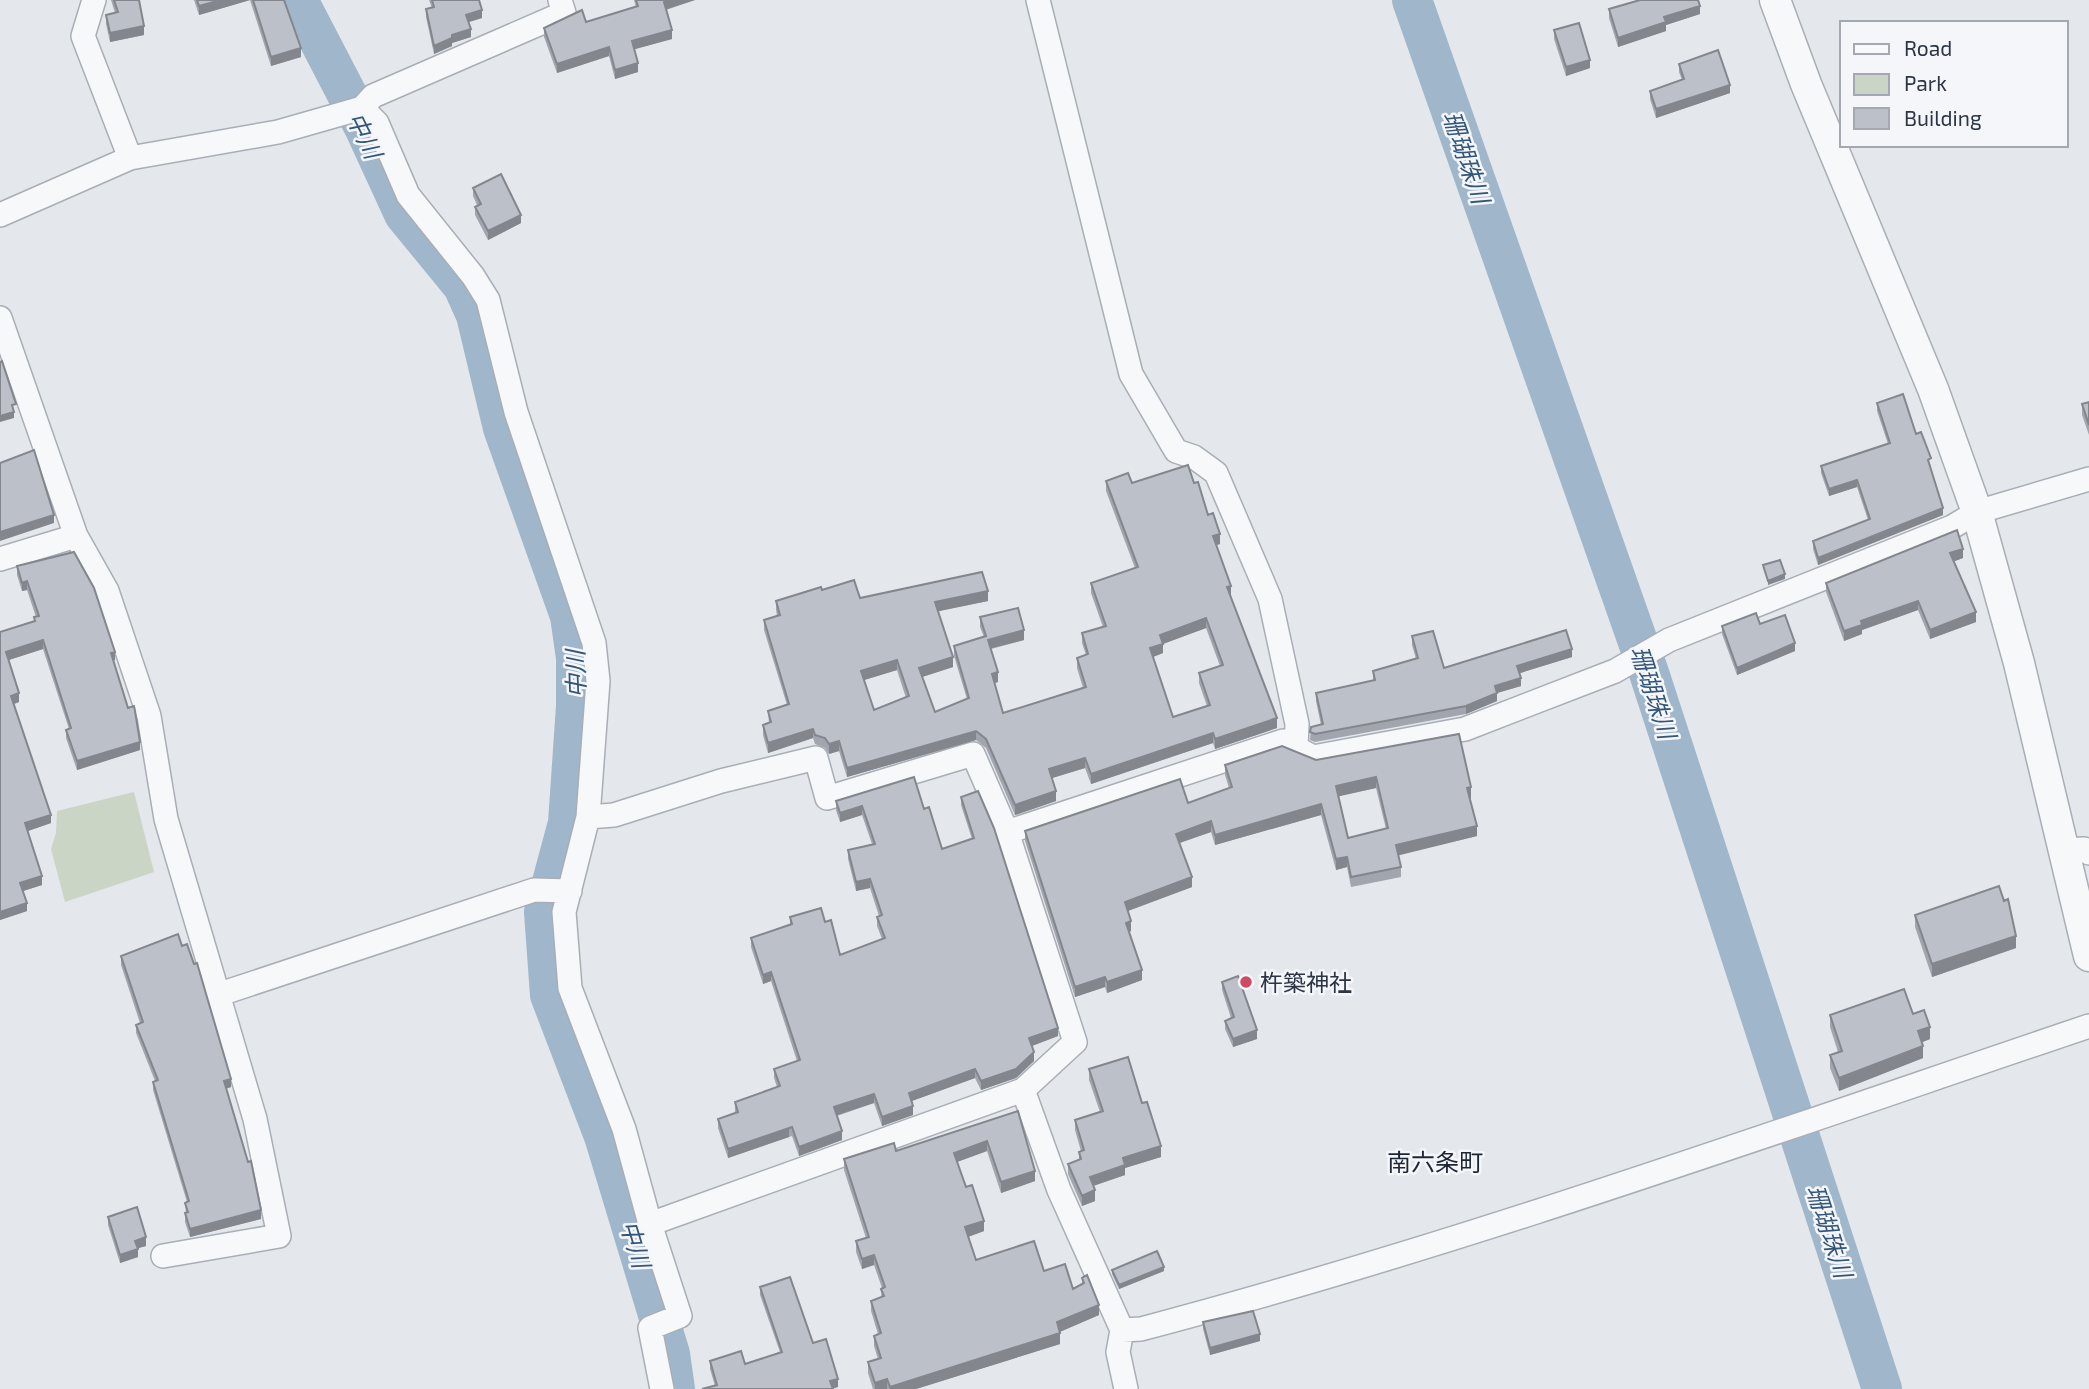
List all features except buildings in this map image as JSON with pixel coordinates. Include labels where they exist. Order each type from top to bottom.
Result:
[{"type":"street","points":[[94,0],[83,36],[130,158]]},
{"type":"street","points":[[0,215],[130,158],[278,132],[362,108],[373,96],[564,13],[559,0]]},
{"type":"street","points":[[1038,0],[1131,374],[1175,451],[1194,457],[1216,473],[1269,599],[1297,724],[1296,747]]},
{"type":"street","points":[[1775,0],[1873,249],[1933,389],[1977,513],[2075,851],[2089,956]]},
{"type":"street","points":[[362,108],[377,123],[408,195],[473,276],[488,300],[516,412],[594,643],[598,681],[588,817],[564,912],[570,988],[624,1129],[650,1224],[680,1316],[650,1328],[662,1389]]},
{"type":"street","points":[[0,318],[76,536],[107,591],[149,716],[166,819],[255,1119],[279,1236],[163,1256]]},
{"type":"street","points":[[1007,832],[1283,741],[1312,757],[1465,729],[1615,671],[1669,640],[1952,527],[1977,513],[2089,479]]},
{"type":"street","points":[[0,559],[76,536]]},
{"type":"street","points":[[588,817],[614,815],[721,781],[816,758],[827,798],[973,754],[1007,832],[1075,1042],[1023,1090],[650,1224]]},
{"type":"street","points":[[217,995],[534,891],[570,891]]},
{"type":"street","points":[[1122,1330],[1141,1329],[1256,1298],[1523,1218],[2089,1026]]},
{"type":"street","points":[[1023,1090],[1059,1190],[1122,1330],[1118,1352],[1126,1389]]},
{"type":"green space","points":[[134,792],[154,872],[65,902],[51,849],[56,833],[57,811]]},
{"type":"waterway","name":"中川","points":[[298,0],[364,127],[404,214],[463,286],[476,315],[503,428],[570,616],[576,658],[576,706],[568,823],[544,912],[550,995],[604,1136],[670,1354],[675,1389]]},
{"type":"waterway","name":"珊瑚珠川","points":[[1412,0],[1649,673],[1882,1389]]},
{"type":"place","name":"杵築神社","points":[[1246,982]]},
{"type":"district","name":"南六条町","points":[[1435,1161]]}]
